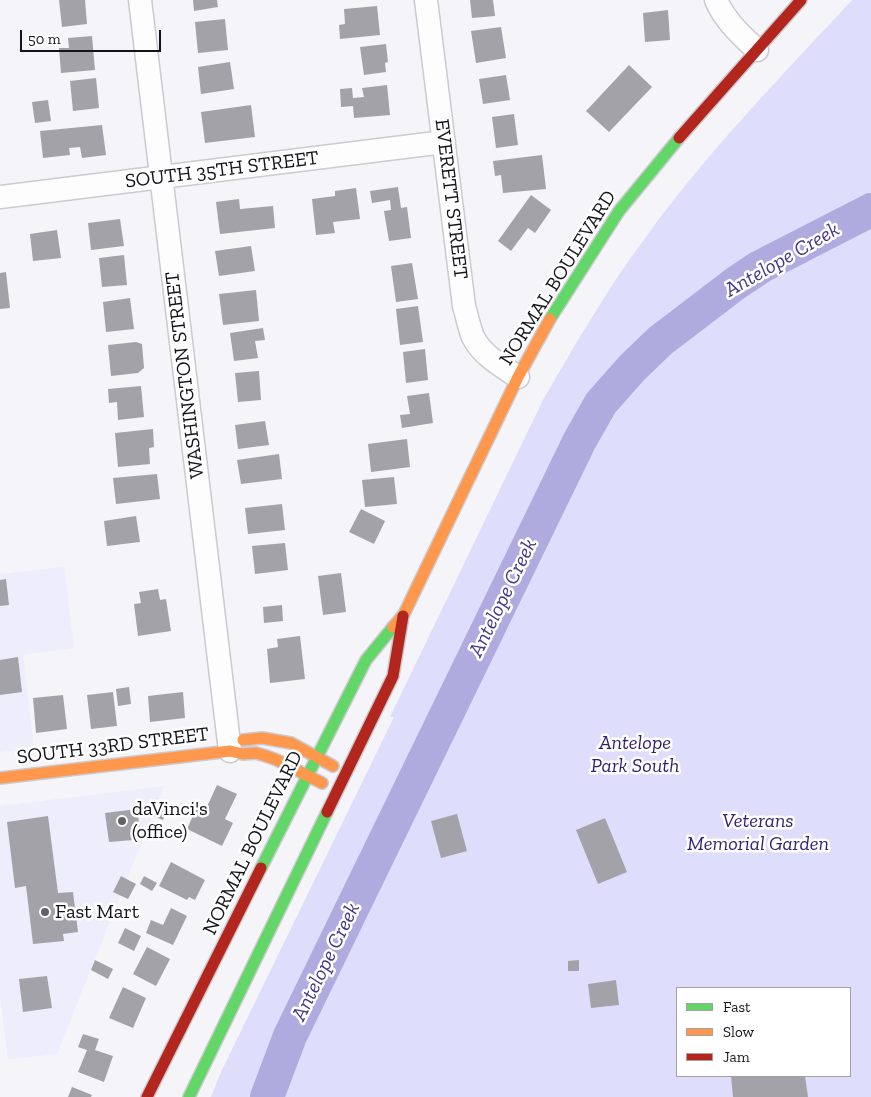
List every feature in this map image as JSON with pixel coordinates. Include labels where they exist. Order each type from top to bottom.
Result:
[{"type":"main road","name":"NORMAL BOULEVARD","points":[[148,1097],[366,660],[404,614],[518,377],[543,330],[619,211],[679,138],[801,0]]},
{"type":"main road","name":"NORMAL BOULEVARD","points":[[189,1097],[393,676],[404,614]]},
{"type":"main road","name":"SOUTH 33RD STREET","points":[[230,751],[242,740],[262,738],[291,743],[346,773]]},
{"type":"main road","name":"SOUTH 33RD STREET","points":[[0,778],[230,751],[256,754],[277,760],[337,790]]},
{"type":"main road","points":[[194,1097],[205,1065]]},
{"type":"street","name":"WASHINGTON STREET","points":[[140,0],[230,751]]},
{"type":"street","name":"EVERETT STREET","points":[[426,0],[464,306],[473,336],[479,345],[495,362],[518,377]]},
{"type":"street","points":[[716,0],[728,21],[757,50]]},
{"type":"street","name":"SOUTH 35TH STREET","points":[[0,197],[444,142]]},
{"type":"shaded area","points":[[64,567],[74,648],[23,655],[34,748],[0,752],[0,574]]},
{"type":"shaded area","points":[[164,786],[57,1054],[8,1059],[0,996],[0,806]]},
{"type":"green space","name":"Antelope Park South","points":[[852,0],[871,0],[871,1097],[211,1097],[221,1072],[394,717],[390,717],[543,400],[606,294],[671,203],[773,85]]},
{"type":"building","points":[[59,0],[85,0],[87,24],[62,27]]},
{"type":"building","points":[[193,0],[217,0],[218,7],[194,11]]},
{"type":"building","points":[[470,0],[493,0],[495,16],[472,18]]},
{"type":"building","points":[[377,6],[380,35],[340,39],[339,25],[345,24],[344,9]]},
{"type":"building","points":[[668,10],[670,40],[645,42],[643,13]]},
{"type":"building","points":[[225,19],[228,50],[198,53],[195,22]]},
{"type":"building","points":[[501,27],[506,58],[476,63],[471,31]]},
{"type":"building","points":[[92,36],[95,70],[61,73],[59,48],[69,48],[68,38]]},
{"type":"building","points":[[386,44],[388,62],[385,63],[386,72],[364,75],[360,47]]},
{"type":"building","points":[[230,62],[234,89],[201,94],[198,67]]},
{"type":"building","points":[[629,65],[652,87],[609,132],[586,111]]},
{"type":"building","points":[[506,75],[510,100],[483,104],[479,79]]},
{"type":"building","points":[[96,78],[99,108],[73,111],[70,81]]},
{"type":"building","points":[[387,85],[390,115],[354,118],[353,106],[341,107],[340,89],[352,88],[353,98],[364,97],[362,88]]},
{"type":"building","points":[[48,100],[51,121],[35,123],[32,102]]},
{"type":"building","points":[[251,105],[255,137],[205,143],[201,112]]},
{"type":"building","points":[[514,114],[518,145],[496,148],[492,117]]},
{"type":"building","points":[[102,125],[106,155],[82,158],[80,147],[69,148],[70,155],[43,158],[40,131]]},
{"type":"building","points":[[542,155],[546,189],[503,193],[501,175],[495,176],[493,161]]},
{"type":"building","points":[[398,187],[401,208],[407,207],[411,238],[389,241],[384,211],[391,210],[390,200],[372,203],[370,191]]},
{"type":"building","points":[[356,188],[360,219],[333,222],[335,233],[316,235],[312,199],[335,196],[335,191]]},
{"type":"building","points":[[531,195],[551,210],[535,233],[528,228],[511,251],[498,241]]},
{"type":"building","points":[[239,199],[240,209],[273,206],[275,228],[220,234],[216,202]]},
{"type":"building","points":[[120,219],[124,246],[91,250],[88,223]]},
{"type":"building","points":[[57,230],[61,258],[33,261],[30,234]]},
{"type":"building","points":[[251,246],[255,271],[219,276],[215,251]]},
{"type":"building","points":[[124,255],[127,285],[102,287],[99,258]]},
{"type":"building","points":[[412,263],[418,299],[396,302],[391,266]]},
{"type":"building","points":[[6,272],[10,308],[0,309],[0,273]]},
{"type":"building","points":[[256,290],[259,321],[223,325],[219,294]]},
{"type":"building","points":[[130,298],[134,329],[106,332],[103,302]]},
{"type":"building","points":[[418,306],[423,342],[400,345],[396,309]]},
{"type":"building","points":[[263,328],[265,340],[255,341],[258,358],[234,361],[230,333]]},
{"type":"building","points":[[136,342],[142,344],[144,368],[138,373],[111,376],[108,345]]},
{"type":"building","points":[[425,349],[428,380],[406,383],[403,352]]},
{"type":"building","points":[[259,371],[261,400],[238,402],[235,373]]},
{"type":"building","points":[[141,386],[144,417],[118,420],[117,402],[109,403],[108,389]]},
{"type":"building","points":[[429,393],[433,423],[402,428],[400,415],[410,414],[407,396]]},
{"type":"building","points":[[265,421],[269,445],[238,449],[235,425]]},
{"type":"building","points":[[153,429],[154,447],[149,448],[150,464],[118,467],[115,433]]},
{"type":"building","points":[[407,439],[410,467],[371,472],[368,444]]},
{"type":"building","points":[[279,454],[282,479],[241,484],[237,460]]},
{"type":"building","points":[[157,474],[160,499],[116,504],[113,478]]},
{"type":"building","points":[[394,477],[397,504],[365,507],[362,480]]},
{"type":"building","points":[[282,504],[285,530],[248,534],[245,508]]},
{"type":"building","points":[[361,509],[385,521],[374,544],[349,532]]},
{"type":"building","points":[[136,516],[140,542],[107,546],[104,521]]},
{"type":"building","points":[[285,543],[288,570],[255,574],[252,546]]},
{"type":"building","points":[[341,573],[346,612],[323,615],[318,576]]},
{"type":"building","points":[[6,579],[9,605],[0,606],[0,580]]},
{"type":"building","points":[[158,589],[160,600],[166,599],[171,631],[138,636],[134,604],[141,603],[139,592]]},
{"type":"building","points":[[282,605],[283,621],[264,623],[263,607]]},
{"type":"building","points":[[300,636],[305,679],[270,683],[267,649],[278,647],[277,639]]},
{"type":"building","points":[[18,657],[22,692],[0,695],[0,660]]},
{"type":"building","points":[[129,687],[131,704],[118,706],[116,689]]},
{"type":"building","points":[[113,692],[117,726],[91,729],[87,695]]},
{"type":"building","points":[[183,692],[185,718],[150,722],[148,696]]},
{"type":"building","points":[[63,695],[67,729],[36,733],[33,698]]},
{"type":"building","points":[[217,785],[237,794],[225,819],[233,823],[222,846],[187,829],[196,809],[204,813]]},
{"type":"building","points":[[159,803],[169,807],[163,820],[153,816]]},
{"type":"building","name":"daVinci's (office)","points":[[137,809],[140,829],[133,840],[109,842],[105,813]]},
{"type":"building","points":[[457,814],[467,851],[441,858],[431,821]]},
{"type":"building","points":[[48,816],[58,893],[73,892],[78,932],[63,934],[64,941],[33,944],[26,886],[15,888],[7,822]]},
{"type":"building","points":[[605,818],[627,872],[598,884],[576,830]]},
{"type":"building","points":[[171,862],[205,880],[195,900],[189,897],[187,900],[159,886]]},
{"type":"building","points":[[121,876],[136,884],[128,899],[113,892]]},
{"type":"building","points":[[144,876],[157,883],[152,891],[140,884]]},
{"type":"building","points":[[171,908],[187,916],[173,945],[146,933],[151,920],[163,925]]},
{"type":"building","points":[[125,928],[141,936],[134,951],[118,943]]},
{"type":"building","points":[[147,947],[170,959],[156,986],[133,974]]},
{"type":"building","points":[[95,960],[113,969],[108,979],[91,970]]},
{"type":"building","points":[[579,960],[579,971],[568,971],[568,961]]},
{"type":"building","points":[[47,976],[52,1008],[23,1012],[19,979]]},
{"type":"building","points":[[616,980],[619,1005],[591,1008],[588,984]]},
{"type":"building","points":[[123,987],[146,998],[133,1028],[109,1018]]},
{"type":"building","points":[[83,1034],[99,1039],[95,1050],[113,1056],[104,1082],[78,1072],[87,1050],[78,1047]]},
{"type":"building","points":[[731,1077],[805,1077],[808,1097],[733,1097]]},
{"type":"building","points":[[72,1087],[92,1095],[91,1097],[68,1097]]},
{"type":"waterway","name":"Antelope Creek","points":[[267,1097],[290,1036],[580,440],[601,403],[632,368],[660,341],[736,283],[760,267],[871,210]]},
{"type":"traffic: fast","points":[[550,319],[619,211],[679,138]]},
{"type":"traffic: fast","points":[[261,868],[366,660],[393,627]]},
{"type":"traffic: fast","points":[[189,1097],[327,812]]},
{"type":"traffic: slow","points":[[393,627],[404,614],[518,377],[550,319]]},
{"type":"traffic: slow","points":[[243,740],[262,738],[291,743],[333,766]]},
{"type":"traffic: slow","points":[[0,778],[230,751],[243,754],[256,753],[266,756],[322,783]]},
{"type":"traffic: jam","points":[[679,138],[801,0]]},
{"type":"traffic: jam","points":[[327,812],[393,676],[403,616]]},
{"type":"traffic: jam","points":[[147,1097],[261,868]]},
{"type":"place","name":"daVinci's (office)","points":[[122,821]]},
{"type":"place","name":"Fast Mart","points":[[45,912]]},
{"type":"park label","name":"Veterans Memorial Garden","points":[[758,832]]}]
